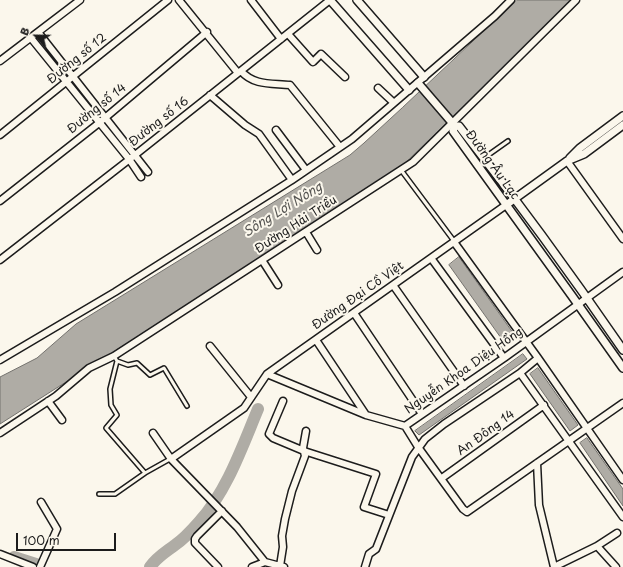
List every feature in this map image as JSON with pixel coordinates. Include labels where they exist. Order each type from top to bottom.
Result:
[{"type":"street","points":[[0,61],[80,0]]},
{"type":"street","name":"Đường số 12","points":[[0,136],[168,0]]},
{"type":"street","points":[[180,0],[240,72],[253,81],[264,84],[290,85],[340,147]]},
{"type":"street","points":[[250,0],[281,39]]},
{"type":"street","points":[[330,0],[409,90]]},
{"type":"street","name":"Đường số 16","points":[[0,259],[129,160],[330,0]]},
{"type":"street","points":[[357,0],[424,77]]},
{"type":"street","points":[[0,360],[115,292],[292,180],[352,139],[409,90],[420,86],[424,77],[495,16],[511,0]]},
{"type":"street","name":"Đường Hải Triều","points":[[0,433],[56,396],[89,368],[116,359],[262,260],[413,162],[576,0]]},
{"type":"street","points":[[38,32],[148,172]]},
{"type":"street","name":"Đường số 14","points":[[0,201],[99,123],[206,32]]},
{"type":"street","points":[[288,34],[313,62],[321,54],[345,77]]},
{"type":"street","points":[[31,38],[141,176]]},
{"type":"street","points":[[420,86],[452,122]]},
{"type":"street","points":[[378,88],[394,103]]},
{"type":"street","points":[[210,95],[245,125],[259,134],[292,180]]},
{"type":"street","name":"Đường Đại Cồ Việt","points":[[170,459],[244,408],[267,374],[567,161],[580,148],[623,116]]},
{"type":"street","name":"Đường Âu Lạc","points":[[452,122],[459,126],[515,198],[587,297],[623,350]]},
{"type":"street","name":"Đường Âu Lạc","points":[[452,122],[453,131],[623,368]]},
{"type":"street","name":"Đường Đại Cồ Việt","points":[[567,161],[584,154],[623,125]]},
{"type":"street","points":[[276,130],[306,170]]},
{"type":"street","points":[[567,161],[623,239]]},
{"type":"street","points":[[306,232],[317,250]]},
{"type":"street","points":[[454,242],[526,341],[623,480]]},
{"type":"street","points":[[431,258],[504,358]]},
{"type":"street","points":[[262,260],[278,285]]},
{"type":"street","name":"Nguyễn Khoa Diệu Hồng","points":[[267,374],[366,415],[405,426],[504,358],[623,272]]},
{"type":"street","points":[[393,285],[464,386]]},
{"type":"street","points":[[354,313],[422,414]]},
{"type":"street","points":[[316,340],[366,415]]},
{"type":"street","points":[[210,346],[251,397]]},
{"type":"street","points":[[365,567],[369,554],[376,548],[412,457],[418,447],[425,439],[444,424],[520,373],[538,358]]},
{"type":"street","points":[[520,373],[623,517]]},
{"type":"street","points":[[48,401],[62,420]]},
{"type":"street","points":[[283,401],[269,434],[273,438],[304,451],[376,474],[364,507],[389,515]]},
{"type":"street","points":[[405,426],[418,447],[442,478],[463,509],[467,512],[623,403]]},
{"type":"street","name":"An Đông 14","points":[[442,478],[544,405]]},
{"type":"street","points":[[153,433],[170,459],[237,526],[265,562],[282,567],[282,536],[292,491],[305,456],[306,431]]},
{"type":"street","points":[[537,463],[540,505],[554,567],[597,546],[617,534]]},
{"type":"street","points":[[40,567],[57,529],[41,502]]},
{"type":"street","points":[[218,567],[195,543],[195,539],[220,509]]},
{"type":"street","points":[[597,546],[616,567]]},
{"type":"street","points":[[0,554],[33,567]]},
{"type":"street","points":[[252,567],[265,562]]},
{"type":"lane","points":[[484,158],[508,142]]},
{"type":"lane","points":[[401,170],[454,242]]},
{"type":"lane","points":[[145,473],[106,428],[117,415],[111,405],[110,389],[116,359],[128,365],[137,363],[150,374],[164,368],[187,406]]},
{"type":"lane","points":[[99,494],[115,494],[145,473],[170,459]]},
{"type":"water","name":"Sông Lợi Nông","points":[[517,0],[573,0],[396,172],[0,424],[0,377],[37,358],[76,324],[350,155]]},
{"type":"water","points":[[459,257],[516,337],[506,345],[449,265]]},
{"type":"water","points":[[523,354],[527,359],[419,435],[415,431]]},
{"type":"water","points":[[538,368],[578,425],[570,431],[530,374]]},
{"type":"water","points":[[587,438],[623,489],[623,506],[580,443]]},
{"type":"waterway","points":[[150,567],[159,557],[188,534],[218,497],[240,453],[258,409]]},
{"type":"waterway","points":[[14,557],[36,564]]}]
